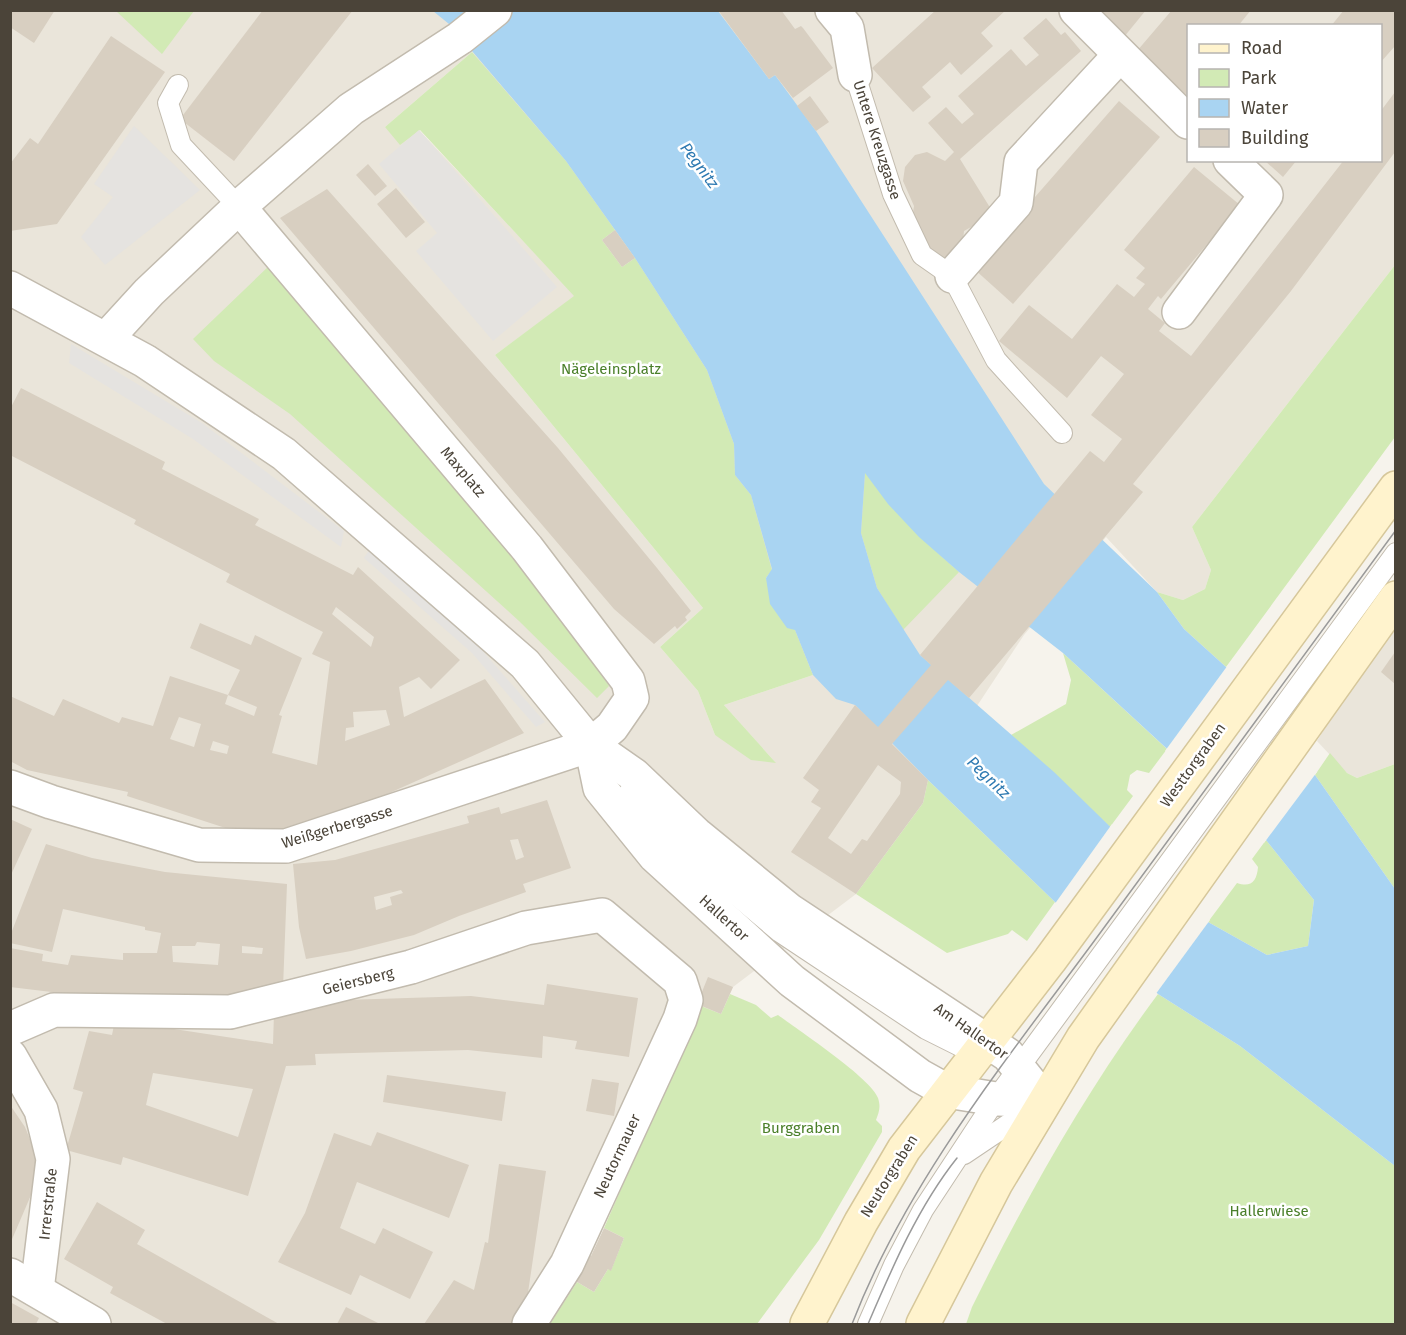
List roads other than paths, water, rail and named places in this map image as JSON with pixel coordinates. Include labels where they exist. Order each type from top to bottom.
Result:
[{"type":"main road","name":"Westtorgraben","points":[[1005,1052],[1050,960],[1395,489]]},
{"type":"main road","points":[[923,1324],[986,1201],[1044,1100],[1293,718],[1395,598]]},
{"type":"main road","name":"Neutorgraben","points":[[807,1324],[878,1192],[904,1149],[947,1091],[1005,1052]]},
{"type":"street","points":[[106,339],[149,291],[239,207],[351,109],[460,38],[495,10]]},
{"type":"street","name":"Untere Kreuzgasse","points":[[832,10],[847,28],[855,75]]},
{"type":"street","points":[[1076,10],[1119,56],[1187,121]]},
{"type":"street","points":[[952,276],[1016,203],[1021,162],[1119,56]]},
{"type":"street","points":[[1179,312],[1266,195],[1232,162]]},
{"type":"street","name":"Maxplatz","points":[[239,207],[527,548],[628,681],[632,698],[612,727],[591,745]]},
{"type":"street","points":[[22,293],[145,361],[284,454],[525,664],[591,745],[634,775],[677,846]]},
{"type":"street","points":[[591,745],[600,788],[677,846]]},
{"type":"street","name":"Weißgerbergasse","points":[[10,787],[51,802],[199,845],[286,846],[591,745]]},
{"type":"street","name":"Am Hallertor","points":[[677,846],[789,910],[1005,1052],[1044,1100]]},
{"type":"street","name":"Hallertor","points":[[677,846],[792,981],[920,1076],[947,1091]]},
{"type":"street","name":"Geiersberg","points":[[10,1029],[54,1010],[230,1012],[411,967],[526,928],[602,915],[680,981]]},
{"type":"street","name":"Neutormauer","points":[[529,1324],[567,1264],[680,1019],[686,1000],[680,981]]},
{"type":"street","name":"Irrerstraße","points":[[10,1056],[41,1110],[53,1159],[41,1299]]},
{"type":"street","points":[[947,1091],[996,1098],[1044,1100]]},
{"type":"street","points":[[41,1299],[94,1324]]},
{"type":"lane","name":"Untere Kreuzgasse","points":[[855,75],[892,194],[922,255],[952,276],[996,360],[1062,434]]},
{"type":"lane","points":[[178,85],[168,103],[181,145],[239,207]]},
{"type":"lane","points":[[868,1324],[894,1264],[923,1210],[996,1098],[1005,1052],[1080,984],[1293,718],[1395,553]]},
{"type":"lane","name":"Hallertor","points":[[677,846],[780,932]]},
{"type":"lane","name":"Am Hallertor","points":[[780,932],[926,1029],[1005,1052]]},
{"type":"lane","points":[[957,1158],[1044,1100]]},
{"type":"water","name":"Pegnitz","points":[[433,11],[718,11],[769,79],[775,75],[816,131],[1044,484],[1157,592],[1184,629],[1226,667],[1315,775],[1395,889],[1395,1166],[1240,1046],[1158,994],[1055,902],[928,780],[855,705],[836,699],[813,675],[795,630],[787,628],[770,604],[766,578],[772,569],[751,495],[735,475],[734,444],[707,370],[635,258],[566,161],[449,24]],"holes":[[[865,473],[888,504],[919,537],[959,572],[1063,653],[1266,840],[1314,900],[1308,946],[1267,955],[1208,922],[1054,772],[920,655],[877,588],[861,533]]]},
{"type":"tram line","points":[[852,1324],[874,1272],[900,1222],[959,1126],[1396,530]]},
{"type":"tram line","points":[[868,1324],[918,1217],[957,1158]]},
{"type":"park label","name":"Nägeleinsplatz","points":[[611,369]]},
{"type":"park label","name":"Burggraben","points":[[801,1128]]},
{"type":"park label","name":"Hallerwiese","points":[[1269,1211]]}]
